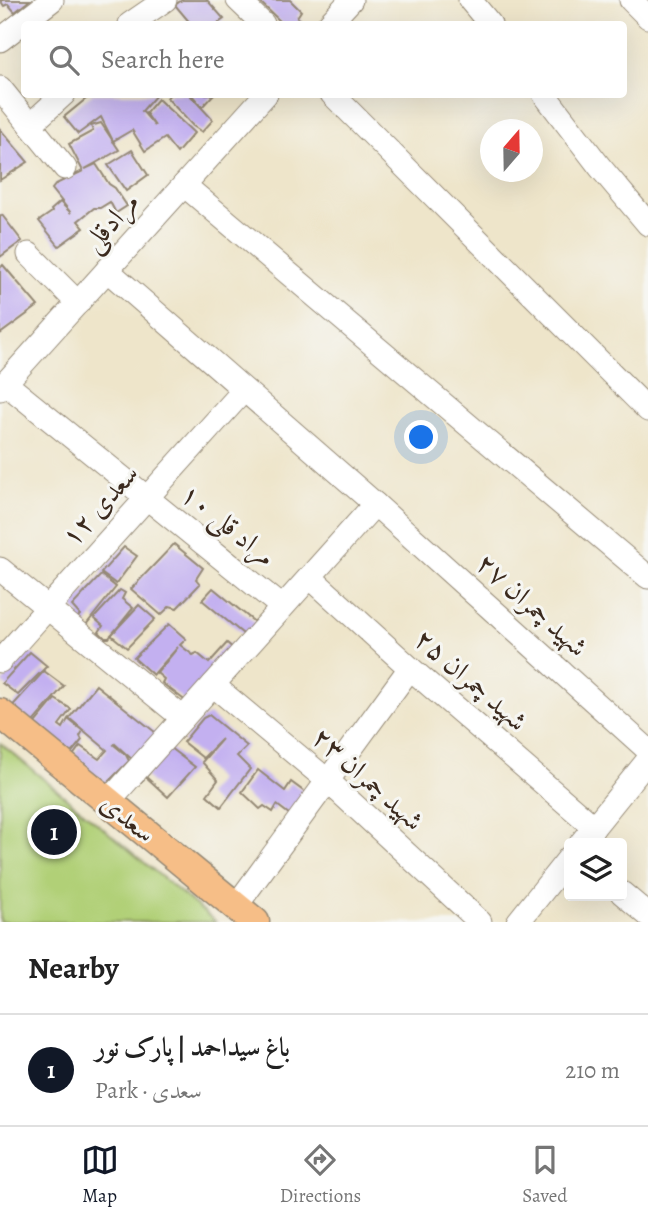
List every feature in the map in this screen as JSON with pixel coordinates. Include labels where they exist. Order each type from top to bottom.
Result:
[{"type":"main road","name":"سعدی","points":[[0,713],[246,914]]},
{"type":"street","points":[[25,21],[52,0]]},
{"type":"street","points":[[134,21],[165,0]]},
{"type":"street","points":[[239,0],[259,21]]},
{"type":"street","points":[[332,21],[351,0]]},
{"type":"street","points":[[470,0],[488,21]]},
{"type":"street","points":[[631,0],[648,18]]},
{"type":"street","points":[[0,40],[21,24]]},
{"type":"street","points":[[0,88],[65,168]]},
{"type":"street","points":[[30,125],[60,98]]},
{"type":"street","name":"مرادقلی","points":[[3,386],[262,98]]},
{"type":"street","points":[[336,98],[648,410]]},
{"type":"street","points":[[547,98],[648,224]]},
{"type":"street","points":[[184,185],[648,577]]},
{"type":"street","points":[[29,254],[78,303]]},
{"type":"street","name":"شهید چمران ۲۷","points":[[107,270],[375,504],[647,762]]},
{"type":"street","name":"مراد قلی ۱۰","points":[[3,386],[282,607]]},
{"type":"street","name":"سعدی ۱۲","points":[[0,661],[244,390]]},
{"type":"street","points":[[108,802],[375,504]]},
{"type":"street","points":[[0,569],[183,718]]},
{"type":"street","name":"شهید چمران ۲۵","points":[[310,577],[588,835]]},
{"type":"street","points":[[246,914],[328,780],[410,668]]},
{"type":"street","name":"شهید چمران ۲۳","points":[[213,685],[328,780],[480,922]]},
{"type":"street","points":[[588,835],[647,762]]},
{"type":"street","points":[[518,922],[564,864]]},
{"type":"street","points":[[627,897],[648,915]]},
{"type":"green space","points":[[0,743],[216,922],[0,922]]},
{"type":"building","points":[[0,0],[30,0],[15,12],[8,4],[4,6]]},
{"type":"building","points":[[182,0],[207,0],[224,19],[188,21],[175,5]]},
{"type":"building","points":[[258,0],[290,0],[301,11],[297,17],[300,21],[280,21]]},
{"type":"building","points":[[87,98],[153,98],[142,111],[155,126],[146,113],[158,99],[194,133],[177,153],[165,138],[145,151],[132,130],[113,141],[101,117],[78,134],[64,117]]},
{"type":"building","points":[[167,98],[193,98],[213,120],[202,132]]},
{"type":"building","points":[[194,98],[210,98],[202,107]]},
{"type":"building","points":[[101,123],[119,150],[85,169],[96,164],[127,206],[116,213],[110,202],[100,208],[94,208],[78,221],[84,228],[59,246],[39,221],[60,202],[71,213],[52,189],[56,184],[83,171],[69,144],[93,131],[91,126]]},
{"type":"building","points":[[0,129],[28,162],[0,180]]},
{"type":"building","points":[[132,150],[148,175],[126,191],[108,165]]},
{"type":"building","points":[[2,215],[22,241],[0,257],[0,217]]},
{"type":"building","points":[[3,265],[38,306],[0,334],[0,268]]},
{"type":"building","points":[[174,544],[203,568],[196,579],[200,584],[177,608],[170,606],[161,615],[131,589]]},
{"type":"building","points":[[124,547],[137,556],[116,584],[101,573]]},
{"type":"building","points":[[101,575],[116,587],[81,631],[72,623],[80,615],[72,606]]},
{"type":"building","points":[[213,588],[258,625],[248,638],[202,600]]},
{"type":"building","points":[[120,590],[125,593],[122,599],[133,608],[109,638],[105,638],[99,632],[103,626],[94,618]]},
{"type":"building","points":[[139,605],[155,619],[127,648],[111,635]]},
{"type":"building","points":[[169,624],[186,639],[180,645],[193,655],[197,653],[209,663],[227,643],[236,651],[187,702],[162,683],[164,679],[157,673],[178,647],[153,675],[134,658]]},
{"type":"building","points":[[30,652],[47,666],[18,695],[2,683]]},
{"type":"building","points":[[44,671],[64,686],[28,728],[6,713]]},
{"type":"building","points":[[96,685],[160,736],[135,762],[115,744],[129,761],[103,787],[70,760],[80,746],[99,759],[107,750],[69,718]]},
{"type":"building","points":[[55,699],[71,709],[59,725],[63,728],[68,719],[83,731],[80,736],[82,740],[68,757],[30,729]]},
{"type":"building","points":[[209,715],[247,746],[237,756],[250,769],[221,807],[207,795],[218,780],[202,762],[222,739],[203,758],[183,742],[203,718]]},
{"type":"building","points":[[170,748],[195,767],[168,797],[146,777]]},
{"type":"building","points":[[258,770],[285,791],[291,782],[310,796],[293,817],[277,805],[273,812],[264,806],[260,809],[242,792]]},
{"type":"place","name":"باغ سیداحمد | پارک نور","points":[[54,832]]}]
